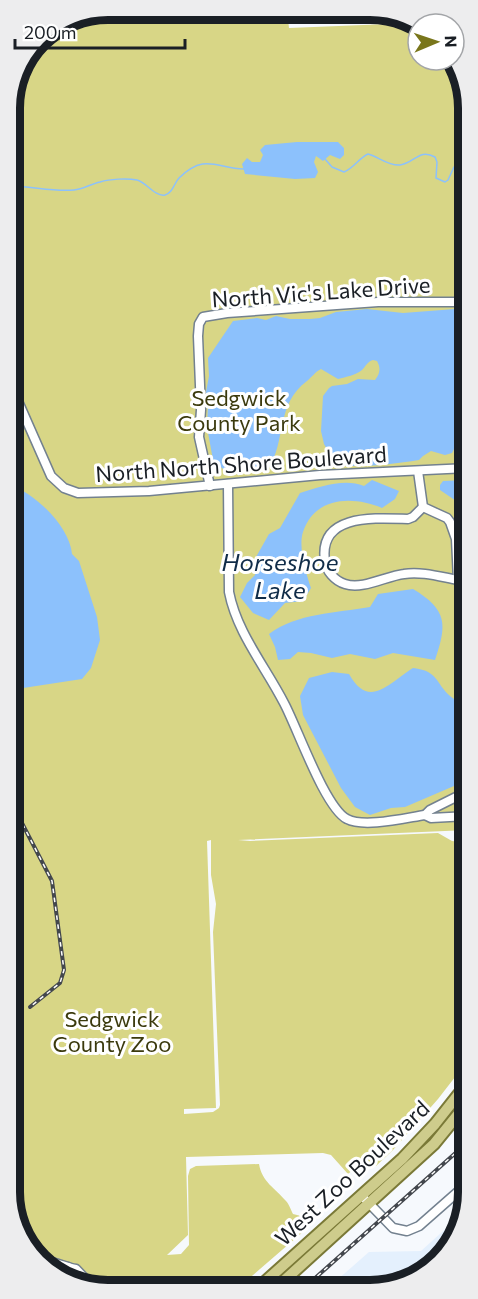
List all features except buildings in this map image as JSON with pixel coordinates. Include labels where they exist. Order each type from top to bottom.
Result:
[{"type":"main road","name":"West Zoo Boulevard","points":[[267,1280],[422,1139],[458,1095]]},
{"type":"main road","name":"West Zoo Boulevard","points":[[285,1280],[434,1144],[458,1115]]},
{"type":"street","name":"North Vic's Lake Drive","points":[[210,486],[199,437],[201,410],[198,336],[199,324],[203,317],[239,312],[378,302],[458,302]]},
{"type":"street","name":"North North Shore Boulevard","points":[[20,406],[48,471],[55,481],[64,488],[84,493],[210,486],[320,475],[458,469]]},
{"type":"street","points":[[418,471],[423,507]]},
{"type":"street","points":[[228,484],[229,592],[232,604],[250,645],[284,703],[331,802],[342,816],[358,822],[425,815],[431,818],[458,817]]},
{"type":"street","points":[[423,507],[447,518],[450,522],[456,538],[458,580],[406,573],[354,585],[340,582],[328,571],[325,557],[327,539],[332,530],[338,526],[367,520],[408,519],[423,507]]},
{"type":"street","points":[[425,815],[430,810],[458,796]]},
{"type":"street","points":[[361,1195],[397,1230],[413,1230],[458,1191]]},
{"type":"street","points":[[55,1262],[76,1269],[83,1276]]},
{"type":"shaded area","points":[[453,1222],[437,1250],[415,1268],[388,1278],[337,1280],[369,1252],[421,1251]]},
{"type":"green space","name":"Sedgwick County Park","points":[[96,20],[288,20],[289,28],[398,24],[406,27],[406,72],[451,72],[457,90],[458,830],[238,840],[438,833],[458,842],[458,1073],[393,1150],[376,1166],[360,1164],[348,1174],[331,1155],[323,1153],[186,1157],[188,1235],[167,1255],[181,1254],[189,1245],[188,1176],[190,1169],[196,1166],[259,1164],[263,1176],[287,1202],[293,1214],[311,1215],[304,1231],[247,1280],[107,1280],[79,1275],[63,1268],[45,1254],[29,1231],[21,1209],[19,1192],[20,102],[22,85],[29,68],[49,41],[63,31]],"holes":[[[211,840],[211,875],[216,904],[213,932],[220,1105],[213,1112],[184,1114],[184,1109],[216,1108],[207,841]]]},
{"type":"water","points":[[338,142],[344,148],[344,155],[340,159],[330,155],[323,161],[316,156],[314,162],[318,172],[315,178],[295,179],[245,174],[242,164],[247,158],[252,162],[260,162],[263,155],[260,150],[265,145]]},
{"type":"water","points":[[367,309],[403,313],[458,310],[458,441],[452,453],[445,455],[431,451],[419,460],[388,464],[336,465],[324,444],[321,431],[323,396],[332,386],[347,384],[358,379],[375,380],[379,369],[377,361],[373,360],[357,373],[338,379],[321,369],[297,390],[290,401],[278,446],[268,469],[261,471],[223,469],[213,460],[207,427],[208,358],[233,321],[257,318],[266,320],[276,316],[310,319],[336,312]]},
{"type":"water","name":"Horseshoe Lake","points":[[372,480],[399,491],[395,499],[382,508],[347,501],[326,505],[316,511],[309,520],[302,538],[303,560],[311,588],[303,601],[285,603],[269,620],[253,613],[240,597],[247,583],[255,575],[256,557],[269,534],[280,528],[300,493],[340,483],[364,486]]},
{"type":"water","points":[[458,480],[458,502],[440,490],[443,481]]},
{"type":"water","points":[[20,489],[50,512],[65,533],[72,554],[79,561],[97,617],[100,640],[91,668],[82,679],[19,689]]},
{"type":"water","name":"Horseshoe Lake","points":[[413,589],[433,604],[442,619],[442,637],[435,660],[393,653],[375,659],[350,654],[332,658],[298,652],[290,659],[278,660],[269,634],[280,627],[317,615],[370,607],[378,594]]},
{"type":"water","name":"Horseshoe Lake","points":[[413,668],[429,672],[448,694],[458,701],[458,784],[405,807],[391,808],[370,815],[355,807],[341,788],[303,715],[300,696],[309,678],[332,672],[349,674],[364,690],[372,692],[387,686]]},
{"type":"waterway","points":[[325,159],[332,167],[344,172],[368,154],[391,164],[400,165],[425,154],[435,157],[436,178],[445,182],[454,167],[458,166]]},
{"type":"waterway","points":[[20,187],[74,190],[104,181],[128,179],[140,181],[158,194],[165,195],[172,190],[179,178],[196,166],[211,164],[244,169]]},
{"type":"railway","points":[[19,818],[52,881],[64,970],[60,983],[30,1007]]},
{"type":"railway","points":[[313,1280],[458,1151]]},
{"type":"park label","name":"Sedgwick County Zoo","points":[[112,1032]]}]
